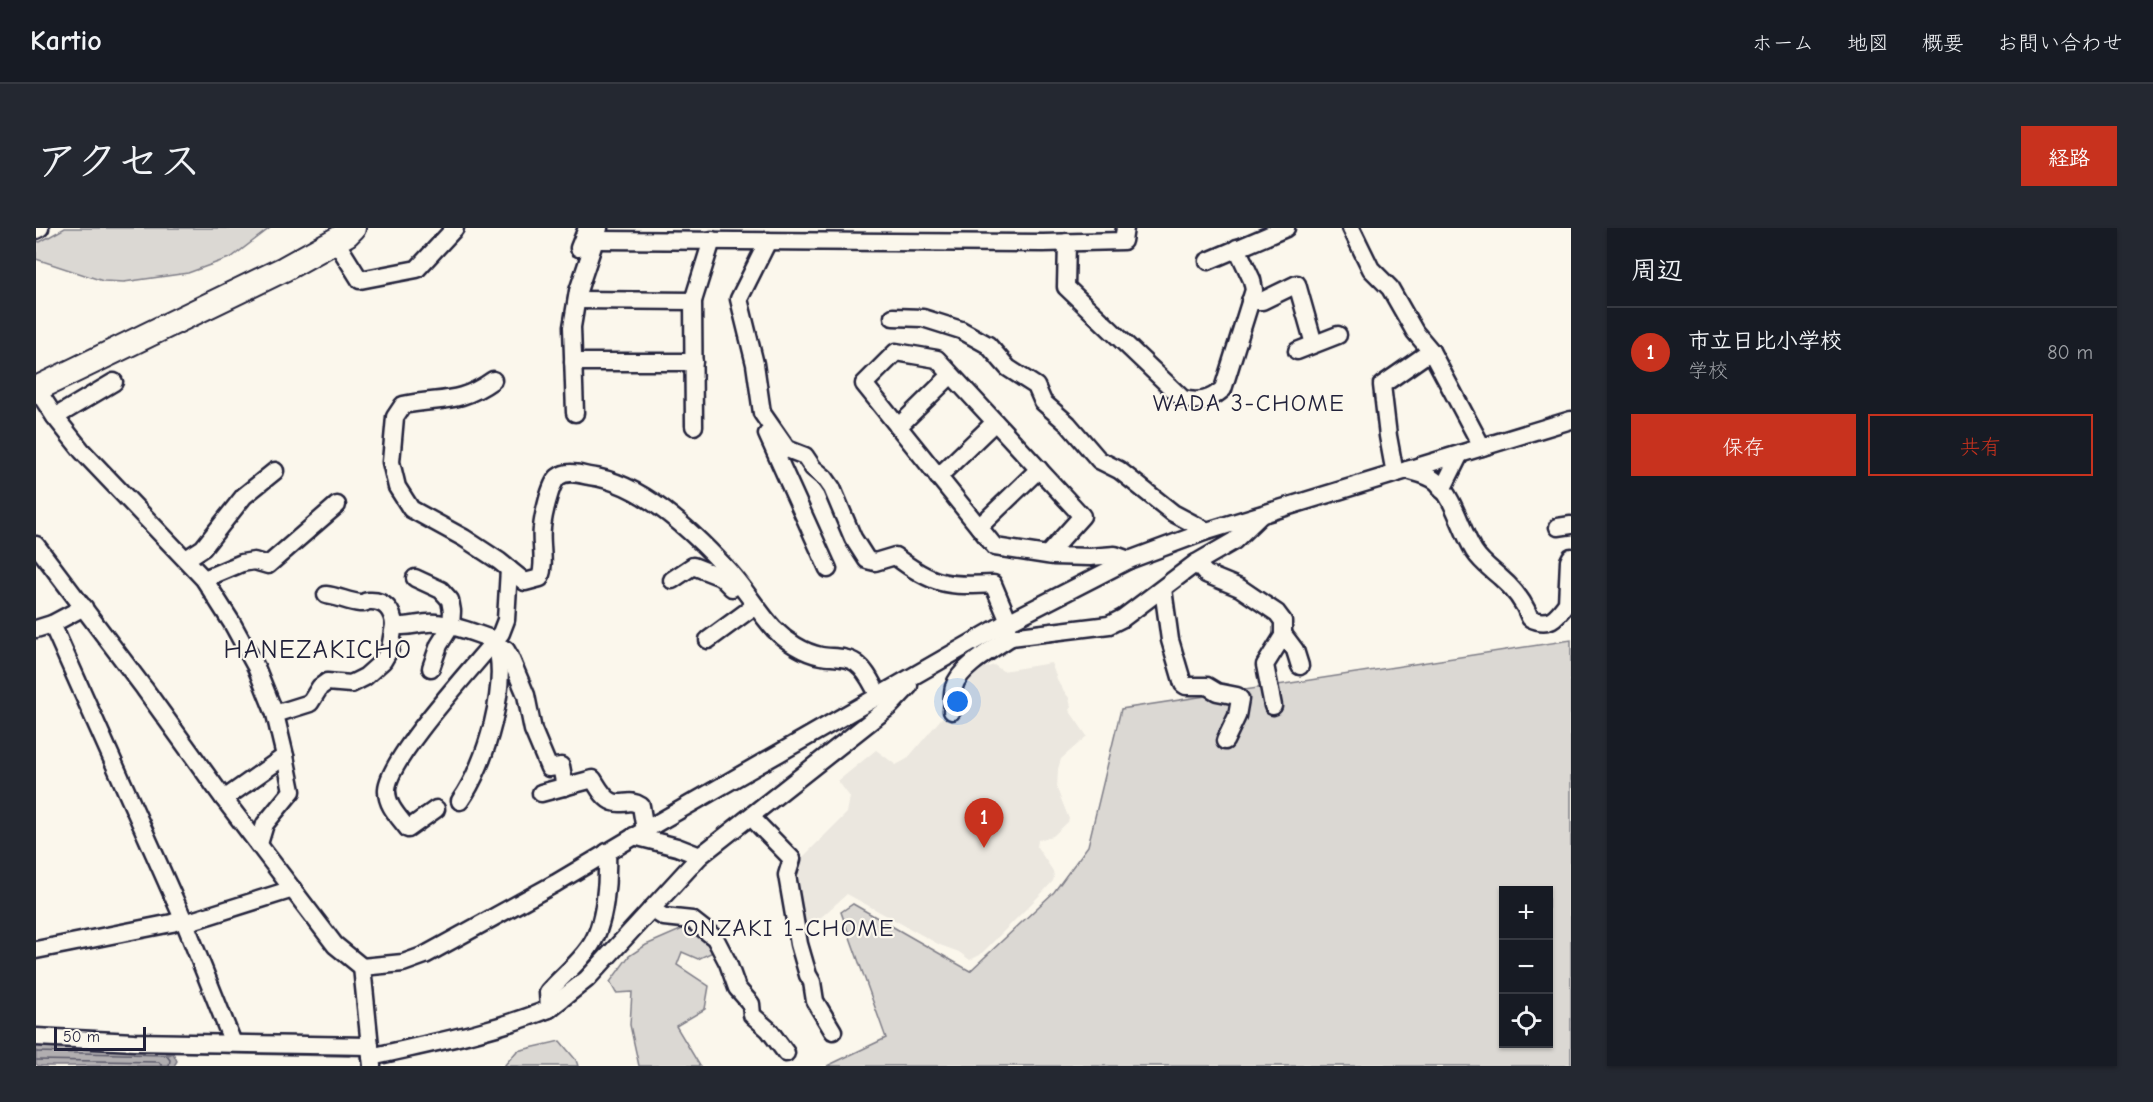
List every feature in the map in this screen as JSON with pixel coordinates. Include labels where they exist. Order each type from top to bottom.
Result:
[{"type":"highway","points":[[36,388],[274,274],[344,234]]},
{"type":"street","points":[[36,230],[40,228]]},
{"type":"street","points":[[344,234],[360,280],[417,269],[439,236],[455,228]]},
{"type":"street","points":[[594,232],[712,240],[768,241],[839,235],[1067,242],[1123,241],[1125,228]]},
{"type":"street","points":[[1208,261],[1286,228]]},
{"type":"street","points":[[1351,228],[1371,269],[1390,288],[1415,332],[1431,351],[1482,447]]},
{"type":"street","points":[[579,248],[594,232]]},
{"type":"street","points":[[575,413],[572,327],[594,232]]},
{"type":"street","points":[[694,426],[693,301],[712,240]]},
{"type":"street","points":[[768,241],[739,299],[755,363],[767,434],[828,569]]},
{"type":"street","points":[[1067,242],[1066,286],[1183,399],[1194,402],[1215,396],[1223,389],[1254,290],[1252,280],[1237,248]]},
{"type":"street","points":[[1250,301],[1262,301],[1297,284],[1314,344]]},
{"type":"street","points":[[577,300],[693,301]]},
{"type":"street","points":[[893,317],[923,318],[961,330],[988,345],[1008,368],[1036,386],[1043,402],[1068,424],[1099,460],[1119,470],[1173,513],[1207,531]]},
{"type":"street","points":[[1296,351],[1338,335]]},
{"type":"street","points":[[1401,472],[1388,436],[1382,385],[1431,351]]},
{"type":"street","points":[[1047,555],[1082,516],[937,360],[896,352],[864,384],[995,547],[1047,555],[1089,557],[1115,555],[1129,560]]},
{"type":"street","points":[[573,362],[694,362]]},
{"type":"street","points":[[898,427],[951,375]]},
{"type":"street","points":[[493,380],[465,397],[403,405],[395,417],[391,462],[397,488],[411,509],[464,538],[525,582],[540,578],[543,570],[542,528],[551,489],[557,478],[567,473],[597,477],[631,489],[669,513],[727,569],[753,609]]},
{"type":"street","points":[[55,417],[114,382]]},
{"type":"street","points":[[36,388],[82,451],[204,579],[256,667],[275,714],[292,791],[265,824],[259,844]]},
{"type":"street","points":[[762,412],[787,449],[805,456],[813,468],[825,478],[832,488],[853,538],[867,560],[875,562],[895,556],[913,570],[951,585],[993,584],[1008,627]]},
{"type":"street","points":[[36,545],[335,945],[362,967],[403,963],[426,954],[556,883],[879,696],[1129,560],[1207,531],[1571,420]]},
{"type":"street","points":[[938,477],[995,422]]},
{"type":"street","points":[[1442,490],[1460,454]]},
{"type":"street","points":[[979,527],[1039,469]]},
{"type":"street","points":[[186,559],[203,548],[244,496],[275,471]]},
{"type":"street","points":[[1401,472],[1423,474],[1436,481],[1482,562],[1502,578],[1525,606],[1530,618],[1540,623],[1552,620],[1567,603],[1571,557]]},
{"type":"street","points":[[204,579],[242,563],[254,561],[268,566],[336,506]]},
{"type":"street","points":[[952,711],[953,688],[959,677],[1008,627],[1109,625],[1123,618],[1196,563],[1234,541],[1263,514]]},
{"type":"street","points":[[1196,563],[1206,574],[1240,588],[1277,613],[1282,621],[1283,634],[1295,650],[1300,666]]},
{"type":"street","points":[[672,580],[693,566],[721,577],[776,631],[795,646],[819,656],[841,657],[854,661],[865,671],[879,696]]},
{"type":"street","points":[[436,809],[408,829],[388,803],[387,789],[391,774],[404,751],[496,642],[506,620],[509,569]]},
{"type":"street","points":[[415,578],[441,590],[450,600],[452,610],[451,626],[439,645],[431,668]]},
{"type":"street","points":[[1163,589],[1170,640],[1183,684],[1207,686],[1217,692],[1238,696],[1237,716],[1225,741]]},
{"type":"street","points":[[275,714],[310,703],[320,687],[327,682],[351,684],[365,677],[383,661],[390,649],[394,625],[389,607],[371,601],[362,603],[326,594]]},
{"type":"street","points":[[84,608],[44,626],[184,921],[233,1043]]},
{"type":"street","points":[[708,640],[753,609]]},
{"type":"street","points":[[394,625],[414,626],[425,622],[451,626],[496,642],[506,650],[526,695],[533,730],[549,768],[561,766],[565,787]]},
{"type":"street","points":[[1274,706],[1265,665],[1283,634]]},
{"type":"street","points":[[460,801],[478,770],[496,707],[500,682],[500,652],[496,642]]},
{"type":"street","points":[[36,1037],[134,1042],[233,1043],[371,1056],[484,1031],[549,1009],[587,979],[700,856],[890,706],[920,674]]},
{"type":"street","points":[[224,799],[285,756]]},
{"type":"street","points":[[541,793],[594,779],[604,796],[613,802],[634,801],[641,806],[639,833]]},
{"type":"street","points":[[751,817],[792,859],[787,875],[799,944],[808,975],[813,982],[815,1001],[833,1031]]},
{"type":"street","points":[[639,833],[700,856]]},
{"type":"street","points":[[549,1009],[548,992],[590,947],[600,924],[608,874],[607,852]]},
{"type":"street","points":[[36,950],[184,921],[293,889]]},
{"type":"street","points":[[651,909],[664,917],[692,920],[715,938],[728,963],[737,988],[751,1004],[752,1016],[769,1030],[786,1053]]},
{"type":"street","points":[[362,967],[371,1056]]},
{"type":"shaded area","points":[[65,228],[270,228],[232,257],[188,273],[124,282],[103,281],[36,259],[36,241],[40,242]]},
{"type":"shaded area","points":[[1571,640],[1571,1066],[827,1066],[886,1038],[841,912],[853,904],[970,971],[1054,892],[1088,846],[1121,709]]},
{"type":"shaded area","points":[[1051,663],[1059,684],[1069,698],[1071,707],[1069,710],[1087,736],[1061,759],[1058,769],[1057,789],[1069,819],[1053,836],[1038,840],[1037,847],[1053,871],[1054,877],[1043,892],[980,955],[970,960],[959,952],[940,945],[847,894],[808,929],[801,920],[791,872],[797,860],[804,856],[847,813],[850,797],[838,781],[876,750],[896,765],[907,759],[946,713],[965,684],[980,667],[994,665],[1003,671]]},
{"type":"shaded area","points":[[687,927],[706,938],[713,952],[698,959],[682,952],[677,965],[709,986],[705,1009],[676,1026],[700,1066],[639,1066],[630,1025],[632,992],[616,993],[610,982],[629,956],[646,945]]},
{"type":"shaded area","points":[[560,1041],[576,1060],[578,1066],[504,1066],[517,1051]]},
{"type":"water","points":[[36,1046],[171,1049],[177,1061],[174,1066],[39,1066],[36,1064]]},
{"type":"waterway","points":[[168,1054],[175,1051],[349,1055]]},
{"type":"place","name":"市立日比小学校","points":[[984,848]]},
{"type":"district","name":"WADA 3-CHOME","points":[[1249,403]]},
{"type":"district","name":"HANEZAKICHO","points":[[318,650]]},
{"type":"district","name":"ONZAKI 1-CHOME","points":[[789,928]]}]
